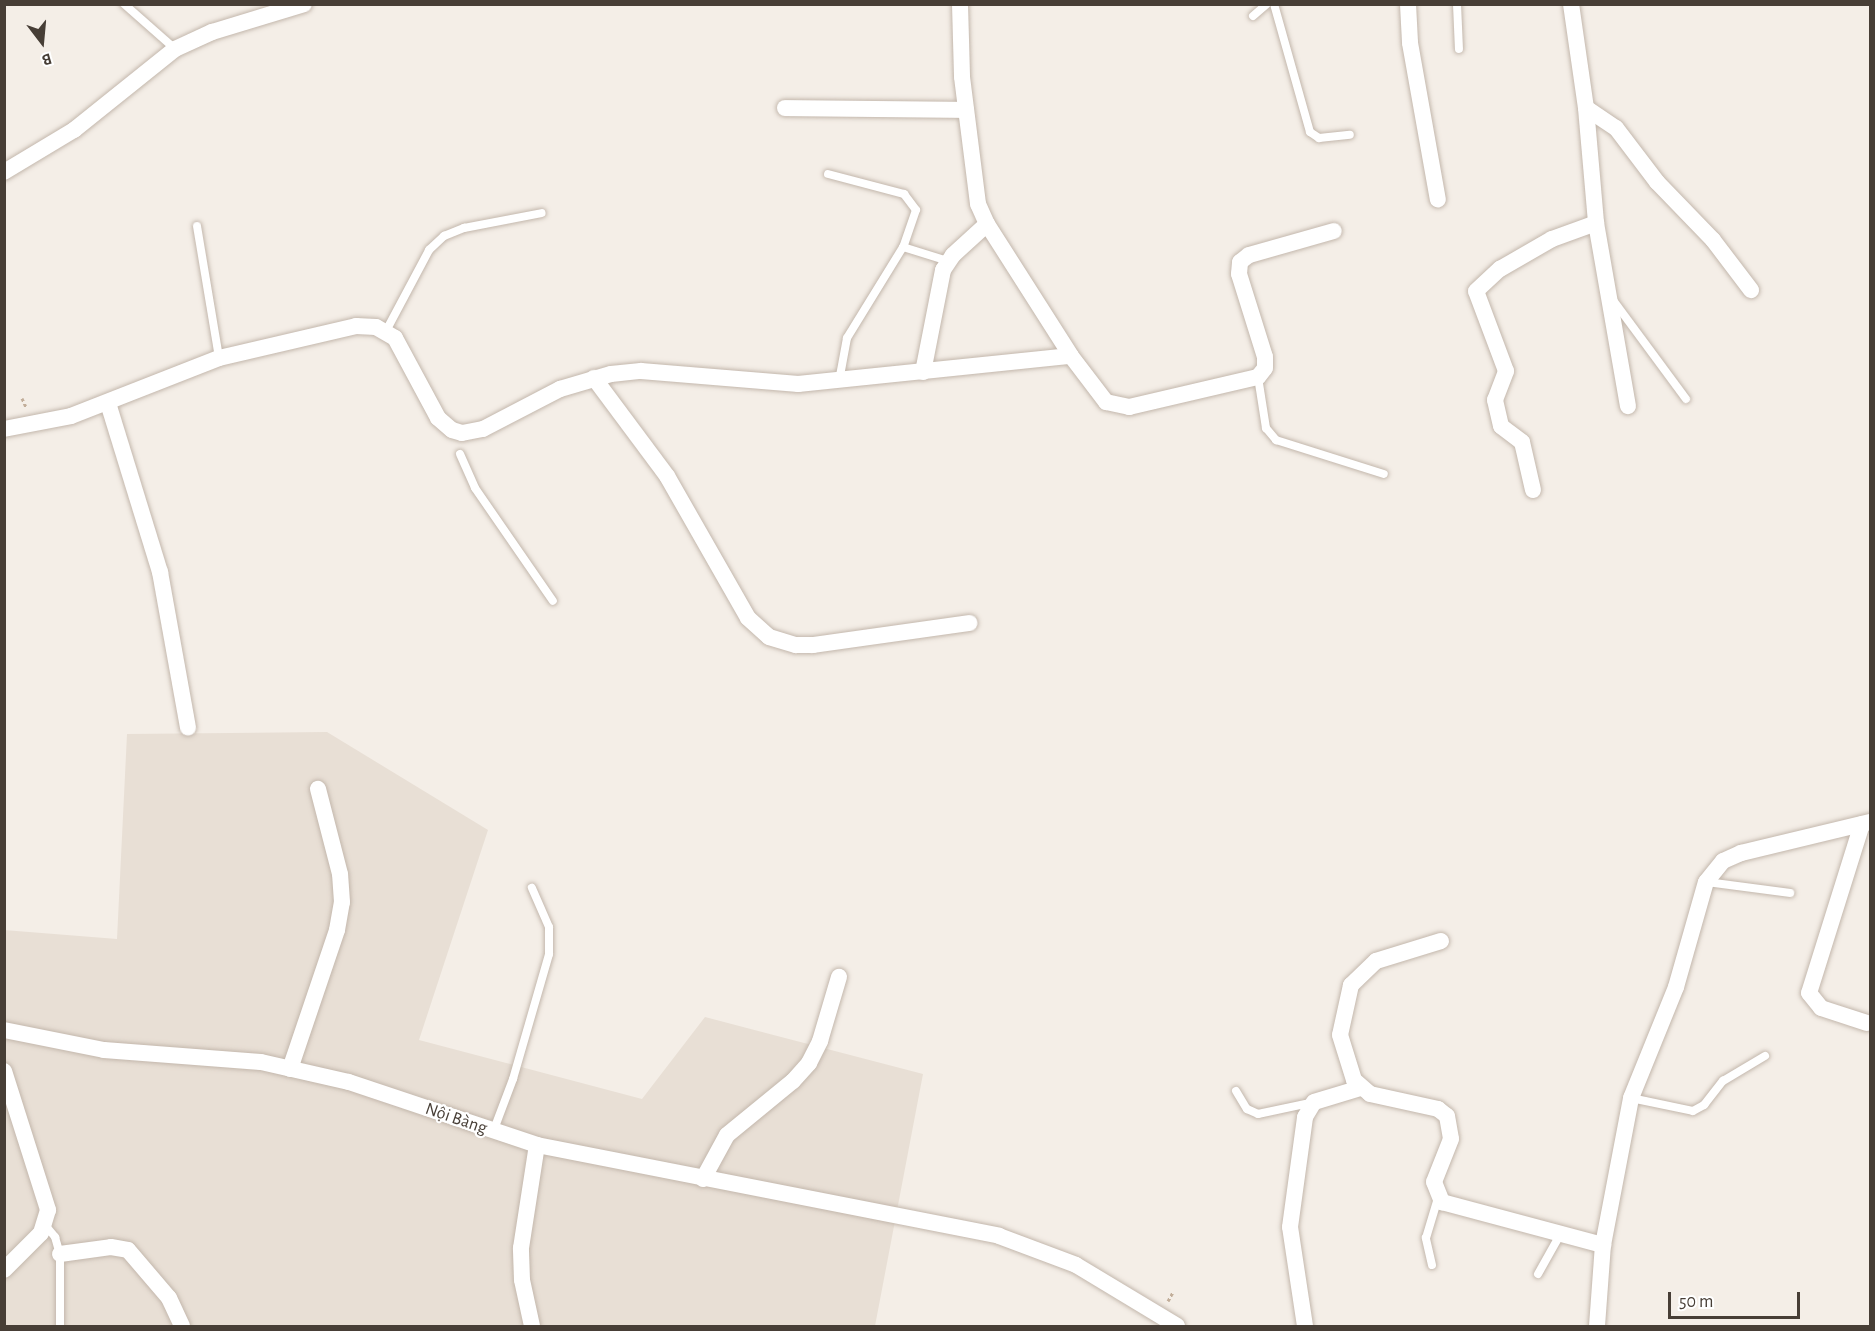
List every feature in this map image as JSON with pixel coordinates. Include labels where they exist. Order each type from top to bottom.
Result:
[{"type":"street","points":[[4,172],[74,130],[175,49],[212,32],[304,4]]},
{"type":"street","points":[[960,4],[966,110],[974,185],[987,224],[1071,356],[1101,398],[1117,407],[1251,379],[1265,368],[1265,357],[1239,274],[1240,262],[1249,255],[1334,231]]},
{"type":"street","points":[[1408,4],[1410,43],[1438,200]]},
{"type":"street","points":[[1571,4],[1587,108],[1596,224],[1628,406]]},
{"type":"street","points":[[785,108],[966,110]]},
{"type":"street","points":[[1587,108],[1616,128],[1657,182],[1713,240],[1751,290]]},
{"type":"street","points":[[923,372],[941,276],[948,261],[987,224]]},
{"type":"street","points":[[1533,490],[1522,442],[1501,426],[1495,400],[1506,371],[1476,291],[1500,269],[1552,239],[1596,224]]},
{"type":"street","points":[[4,429],[71,416],[108,403],[155,380],[219,358],[356,326],[386,331],[402,346],[438,418],[454,436],[483,429],[560,389],[594,378],[641,371],[761,384],[838,381],[1071,356]]},
{"type":"street","points":[[594,378],[667,476],[748,618],[769,637],[796,645],[813,645],[969,623]]},
{"type":"street","points":[[108,403],[165,592],[188,727]]},
{"type":"street","points":[[290,1069],[337,930],[342,902],[340,874],[318,789]]},
{"type":"street","points":[[1597,1326],[1603,1245],[1631,1098],[1676,987],[1706,882],[1723,861],[1741,852],[1866,823]]},
{"type":"street","points":[[1866,823],[1809,993],[1821,1008],[1867,1023]]},
{"type":"street","points":[[1441,941],[1376,960],[1351,985],[1340,1035],[1354,1080],[1360,1088],[1370,1094],[1438,1109],[1447,1116],[1452,1133],[1434,1182],[1438,1198],[1450,1207],[1562,1232],[1603,1245]]},
{"type":"street","points":[[703,1179],[727,1135],[793,1081],[808,1063],[820,1041],[839,977]]},
{"type":"street","name":"Nội Bàng","points":[[4,1030],[104,1050],[261,1062],[349,1082],[537,1145],[999,1236],[1040,1249],[1076,1265],[1177,1326]]},
{"type":"street","points":[[4,1071],[46,1200],[45,1226],[4,1270]]},
{"type":"street","points":[[1305,1326],[1290,1227],[1305,1117],[1314,1102],[1360,1088]]},
{"type":"street","points":[[532,1326],[522,1280],[520,1248],[537,1145]]},
{"type":"street","points":[[60,1254],[111,1247],[128,1250],[170,1298],[182,1326]]},
{"type":"lane","points":[[124,4],[175,49]]},
{"type":"lane","points":[[1253,16],[1267,4]]},
{"type":"lane","points":[[1274,4],[1310,132],[1319,138],[1350,135]]},
{"type":"lane","points":[[1457,4],[1459,49]]},
{"type":"lane","points":[[828,174],[909,197],[915,216],[903,247],[847,338],[838,381]]},
{"type":"lane","points":[[386,331],[429,250],[444,236],[464,228],[542,213]]},
{"type":"lane","points":[[197,226],[219,358]]},
{"type":"lane","points":[[903,247],[948,261]]},
{"type":"lane","points":[[1610,297],[1686,399]]},
{"type":"lane","points":[[1251,379],[1266,428],[1276,440],[1383,474]]},
{"type":"lane","points":[[460,454],[475,488],[553,601]]},
{"type":"lane","points":[[1706,882],[1790,893]]},
{"type":"lane","points":[[493,1132],[513,1079],[549,954],[549,927],[532,888]]},
{"type":"lane","points":[[1631,1098],[1693,1111],[1704,1105],[1723,1081],[1765,1056]]},
{"type":"lane","points":[[1236,1091],[1247,1109],[1258,1114],[1314,1102]]},
{"type":"lane","points":[[1432,1265],[1426,1238],[1438,1198]]},
{"type":"lane","points":[[45,1226],[55,1237],[60,1254],[60,1326]]},
{"type":"lane","points":[[1538,1275],[1562,1232]]},
{"type":"shaded area","points":[[327,732],[488,830],[419,1040],[642,1099],[705,1017],[923,1074],[875,1326],[5,1326],[4,930],[117,939],[127,734]]}]
